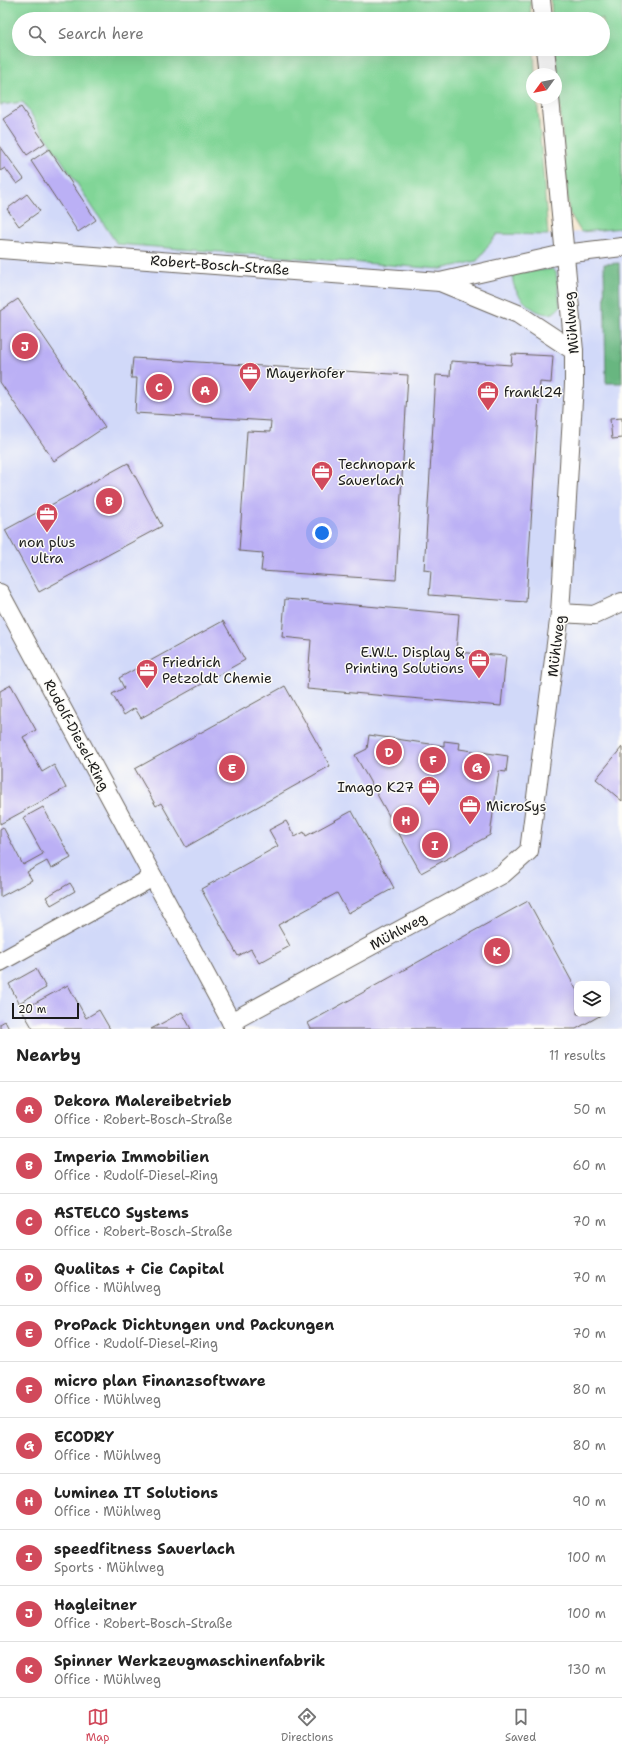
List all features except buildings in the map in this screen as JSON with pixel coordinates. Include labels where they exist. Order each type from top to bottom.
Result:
[{"type":"street","points":[[541,0],[542,12]]},
{"type":"street","points":[[546,56],[547,68]]},
{"type":"street","name":"Mühlweg","points":[[233,1025],[503,874],[529,851],[560,613],[574,384],[574,351],[551,104]]},
{"type":"street","name":"Robert-Bosch-Straße","points":[[0,250],[440,282],[564,254],[622,247]]},
{"type":"street","name":"Robert-Bosch-Straße","points":[[440,282],[518,314],[574,351]]},
{"type":"street","name":"Rudolf-Diesel-Ring","points":[[0,593],[233,1025]]},
{"type":"street","points":[[560,613],[594,615],[622,602]]},
{"type":"street","points":[[0,962],[153,877]]},
{"type":"shaded area","points":[[23,102],[117,244],[477,261],[497,234],[548,235],[622,228],[622,1029],[0,1029],[0,105]]},
{"type":"green space","points":[[0,0],[530,0],[531,12],[12,12],[12,56],[534,56],[535,68],[526,68],[526,104],[537,104],[548,235],[497,234],[477,261],[441,269],[117,244],[23,102],[0,105]]},
{"type":"green space","points":[[551,0],[622,0],[622,228],[581,232],[569,212],[560,104],[562,104],[562,68],[557,68],[556,56],[610,56],[610,12],[552,12]]},
{"type":"green space","points":[[619,263],[622,383],[606,383],[604,264]]},
{"type":"green space","points":[[552,269],[556,272],[560,307],[553,313],[546,314],[539,312],[526,303],[516,289],[513,282],[513,276],[516,273]]},
{"type":"place","name":"Hagleitner","points":[[25,346]]},
{"type":"place","name":"ASTELCO Systems","points":[[159,387]]},
{"type":"place","name":"Dekora Malereibetrieb","points":[[205,390]]},
{"type":"place","name":"Mayerhofer","points":[[250,392]]},
{"type":"place","name":"frankl24","points":[[488,412]]},
{"type":"place","name":"Technopark Sauerlach","points":[[322,492]]},
{"type":"place","name":"Imperia Immobilien","points":[[109,501]]},
{"type":"place","name":"non plus ultra","points":[[47,534]]},
{"type":"place","name":"E.W.L. Display & Printing Solutions","points":[[479,680]]},
{"type":"place","name":"Friedrich Petzoldt Chemie","points":[[147,690]]},
{"type":"place","name":"Qualitas + Cie Capital","points":[[389,752]]},
{"type":"place","name":"micro plan Finanzsoftware","points":[[433,760]]},
{"type":"place","name":"ECODRY","points":[[477,767]]},
{"type":"place","name":"ProPack Dichtungen und Packungen","points":[[232,768]]},
{"type":"place","name":"Imago K27","points":[[429,806]]},
{"type":"place","name":"Luminea IT Solutions","points":[[406,820]]},
{"type":"place","name":"MicroSys","points":[[470,826]]},
{"type":"place","name":"speedfitness Sauerlach","points":[[435,845]]},
{"type":"place","name":"Spinner Werkzeugmaschinenfabrik","points":[[497,951]]}]
